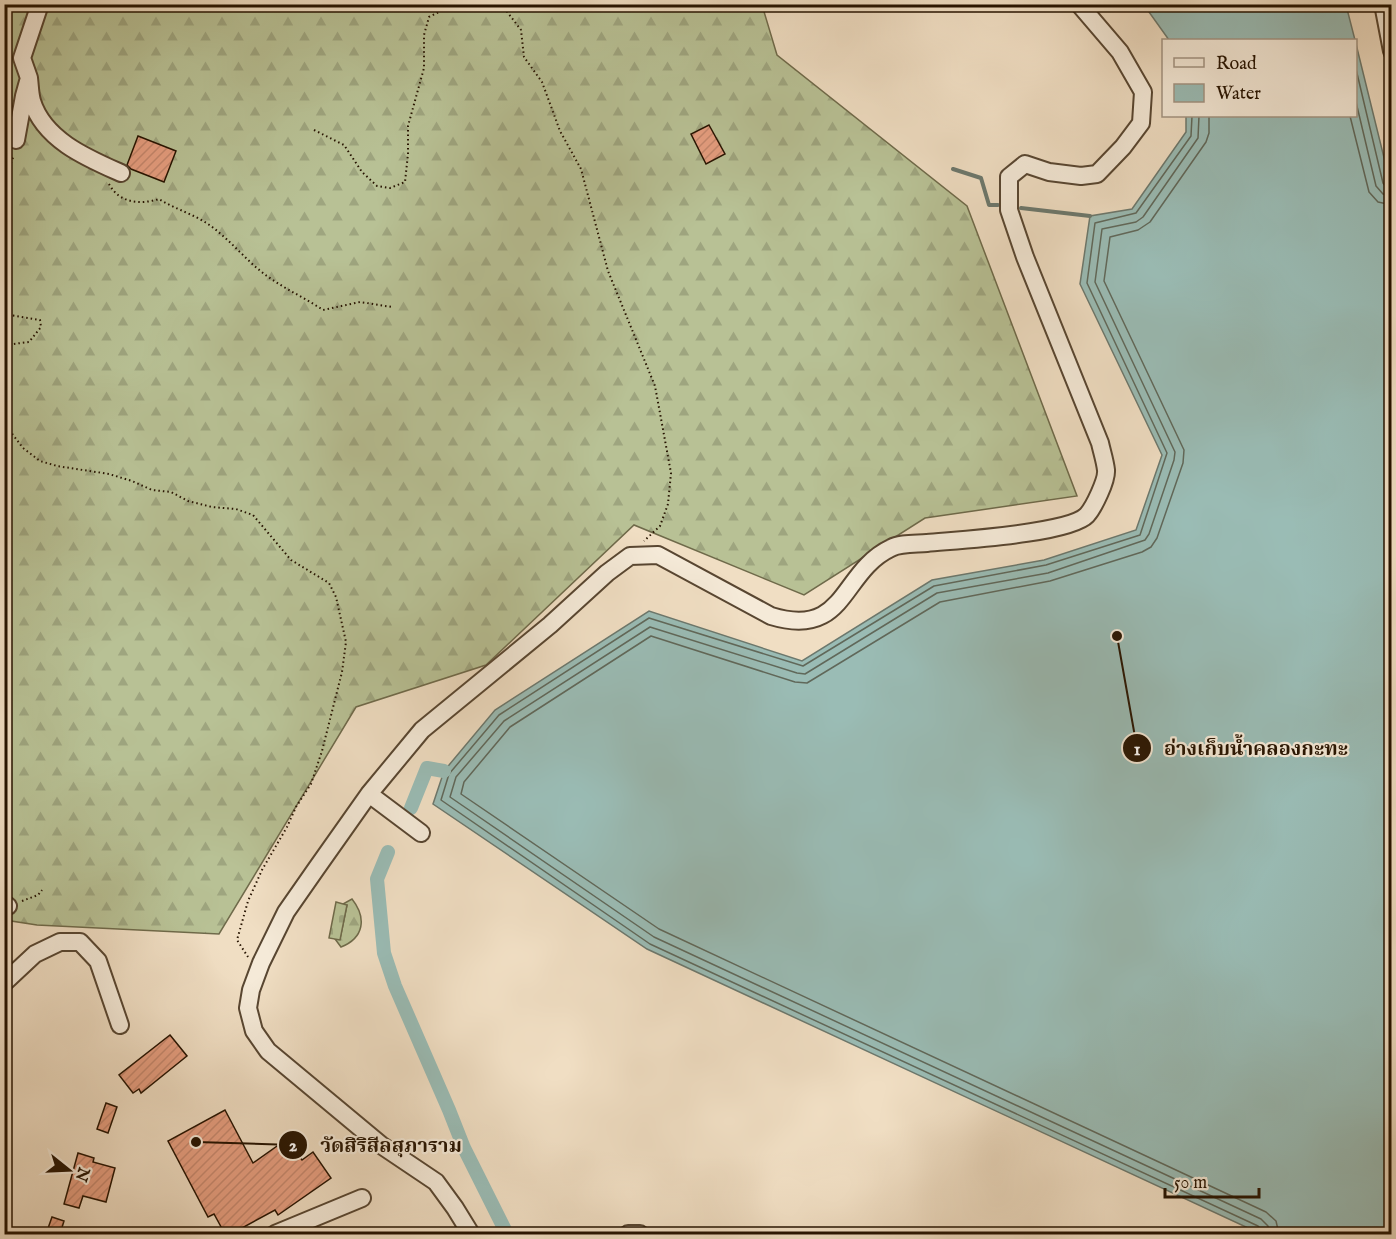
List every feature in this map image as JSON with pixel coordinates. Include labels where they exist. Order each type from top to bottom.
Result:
[{"type":"street","points":[[40,4],[22,58],[29,78],[31,99],[37,114],[53,135],[86,158],[115,170]]},
{"type":"street","points":[[471,1234],[436,1182],[381,1145],[267,1051],[254,1032],[248,1008],[251,990],[286,912],[369,794],[422,730],[630,556],[658,555],[771,616],[791,622],[811,621],[832,609],[869,563],[892,547],[1045,530],[1073,524],[1087,516],[1098,497],[1107,472],[1100,443],[1025,257],[1009,210],[1009,177],[1025,164],[1049,172],[1081,176],[1097,174],[1123,147],[1141,123],[1143,92],[1120,52],[1079,4]]},
{"type":"street","points":[[1386,6],[1392,51]]},
{"type":"street","points":[[16,140],[29,78]]},
{"type":"street","points":[[369,794],[421,834]]},
{"type":"street","points":[[4,982],[35,954],[60,942],[80,942],[98,961],[120,1025]]},
{"type":"street","points":[[275,1234],[362,1198]]},
{"type":"street","points":[[628,1234],[640,1234]]},
{"type":"path","points":[[314,130],[344,145],[362,172],[377,186],[390,188],[405,182],[408,126],[424,68],[424,35],[429,17],[451,6],[463,4]]},
{"type":"path","points":[[486,4],[506,9],[521,30],[524,57],[542,82],[560,131],[581,169],[609,271],[655,386],[671,473],[668,504],[660,526],[630,556]]},
{"type":"path","points":[[4,170],[11,163],[16,140]]},
{"type":"path","points":[[115,170],[106,179],[113,193],[126,200],[145,204],[159,199],[206,223],[268,277],[323,310],[360,302],[392,308]]},
{"type":"path","points":[[4,314],[40,320],[41,327],[29,342],[13,344],[4,351]]},
{"type":"path","points":[[4,423],[23,448],[40,461],[109,474],[152,490],[171,492],[188,501],[212,507],[236,509],[253,515],[291,560],[329,583],[336,597],[346,642],[342,672],[322,751],[311,784],[262,870],[248,902],[237,940],[258,972]]},
{"type":"path","points":[[6,906],[38,895],[42,890]]},
{"type":"green space","points":[[4,5],[762,5],[777,55],[967,206],[1077,496],[925,518],[804,595],[634,525],[486,665],[356,707],[219,934],[37,925],[5,920]]},
{"type":"green space","points":[[352,899],[360,913],[361,927],[355,938],[341,947],[335,939],[340,939],[347,905],[343,904]]},
{"type":"green space","points":[[336,902],[347,905],[340,940],[329,938]]},
{"type":"water","points":[[1144,5],[1346,5],[1355,39],[1168,39]]},
{"type":"water","points":[[1357,48],[1392,190],[1391,1234],[1261,1234],[647,949],[433,804],[444,771],[495,710],[649,611],[802,661],[932,580],[1044,560],[1136,530],[1162,455],[1080,284],[1090,216],[1132,209],[1186,132],[1186,117],[1357,117]]},
{"type":"building","points":[[709,125],[725,154],[706,164],[691,134]]},
{"type":"building","points":[[138,136],[176,151],[164,182],[131,169],[127,165]]},
{"type":"building","points":[[170,1035],[187,1056],[141,1093],[139,1089],[133,1093],[119,1075]]},
{"type":"building","points":[[106,1103],[117,1107],[108,1133],[97,1129]]},
{"type":"building","points":[[225,1110],[253,1163],[287,1139],[302,1160],[313,1152],[331,1178],[278,1215],[275,1210],[231,1234],[225,1234],[214,1214],[208,1217],[168,1141]]},
{"type":"building","points":[[78,1153],[94,1158],[93,1162],[115,1168],[106,1202],[83,1196],[79,1208],[64,1204]]},
{"type":"building","points":[[52,1217],[64,1221],[60,1234],[46,1234]]},
{"type":"waterway","points":[[953,169],[981,178],[989,205],[998,205]]},
{"type":"waterway","points":[[1021,208],[1090,216]]},
{"type":"waterway","points":[[411,808],[427,768],[444,771]]},
{"type":"waterway","points":[[388,852],[377,879],[384,953],[395,986],[464,1148],[507,1234]]},
{"type":"place","name":"อ่างเก็บน้ำคลองกะทะ","points":[[1117,636]]},
{"type":"place","name":"วัดสิริสีลสุภาราม","points":[[196,1142]]}]
